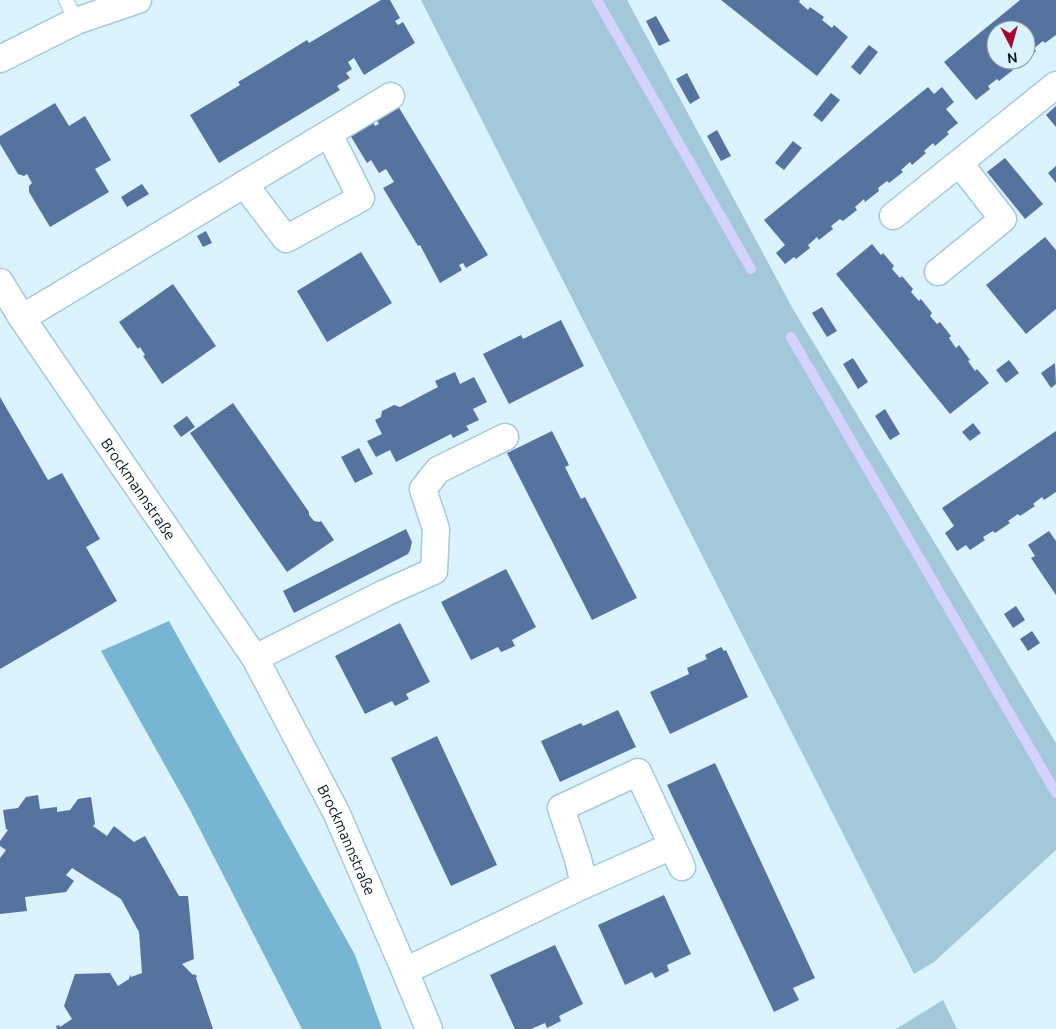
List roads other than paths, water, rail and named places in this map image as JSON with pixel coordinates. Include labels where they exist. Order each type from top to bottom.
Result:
[{"type":"street","points":[[0,59],[71,11],[138,0]]},
{"type":"street","points":[[893,216],[1056,85]]},
{"type":"street","points":[[22,318],[391,96]]},
{"type":"street","points":[[244,184],[286,240],[360,198],[328,134]]},
{"type":"street","points":[[938,272],[1003,219],[960,164]]},
{"type":"street","name":"Brockmannstraße","points":[[0,282],[22,318],[255,658],[336,812],[405,970],[428,1029]]},
{"type":"street","points":[[255,658],[434,571],[436,529],[423,489],[438,470],[505,437]]},
{"type":"street","points":[[405,970],[584,886],[677,856],[638,772],[561,808],[578,859],[584,886]]},
{"type":"waterway","points":[[597,0],[751,269]]},
{"type":"waterway","points":[[791,337],[1056,793]]}]
